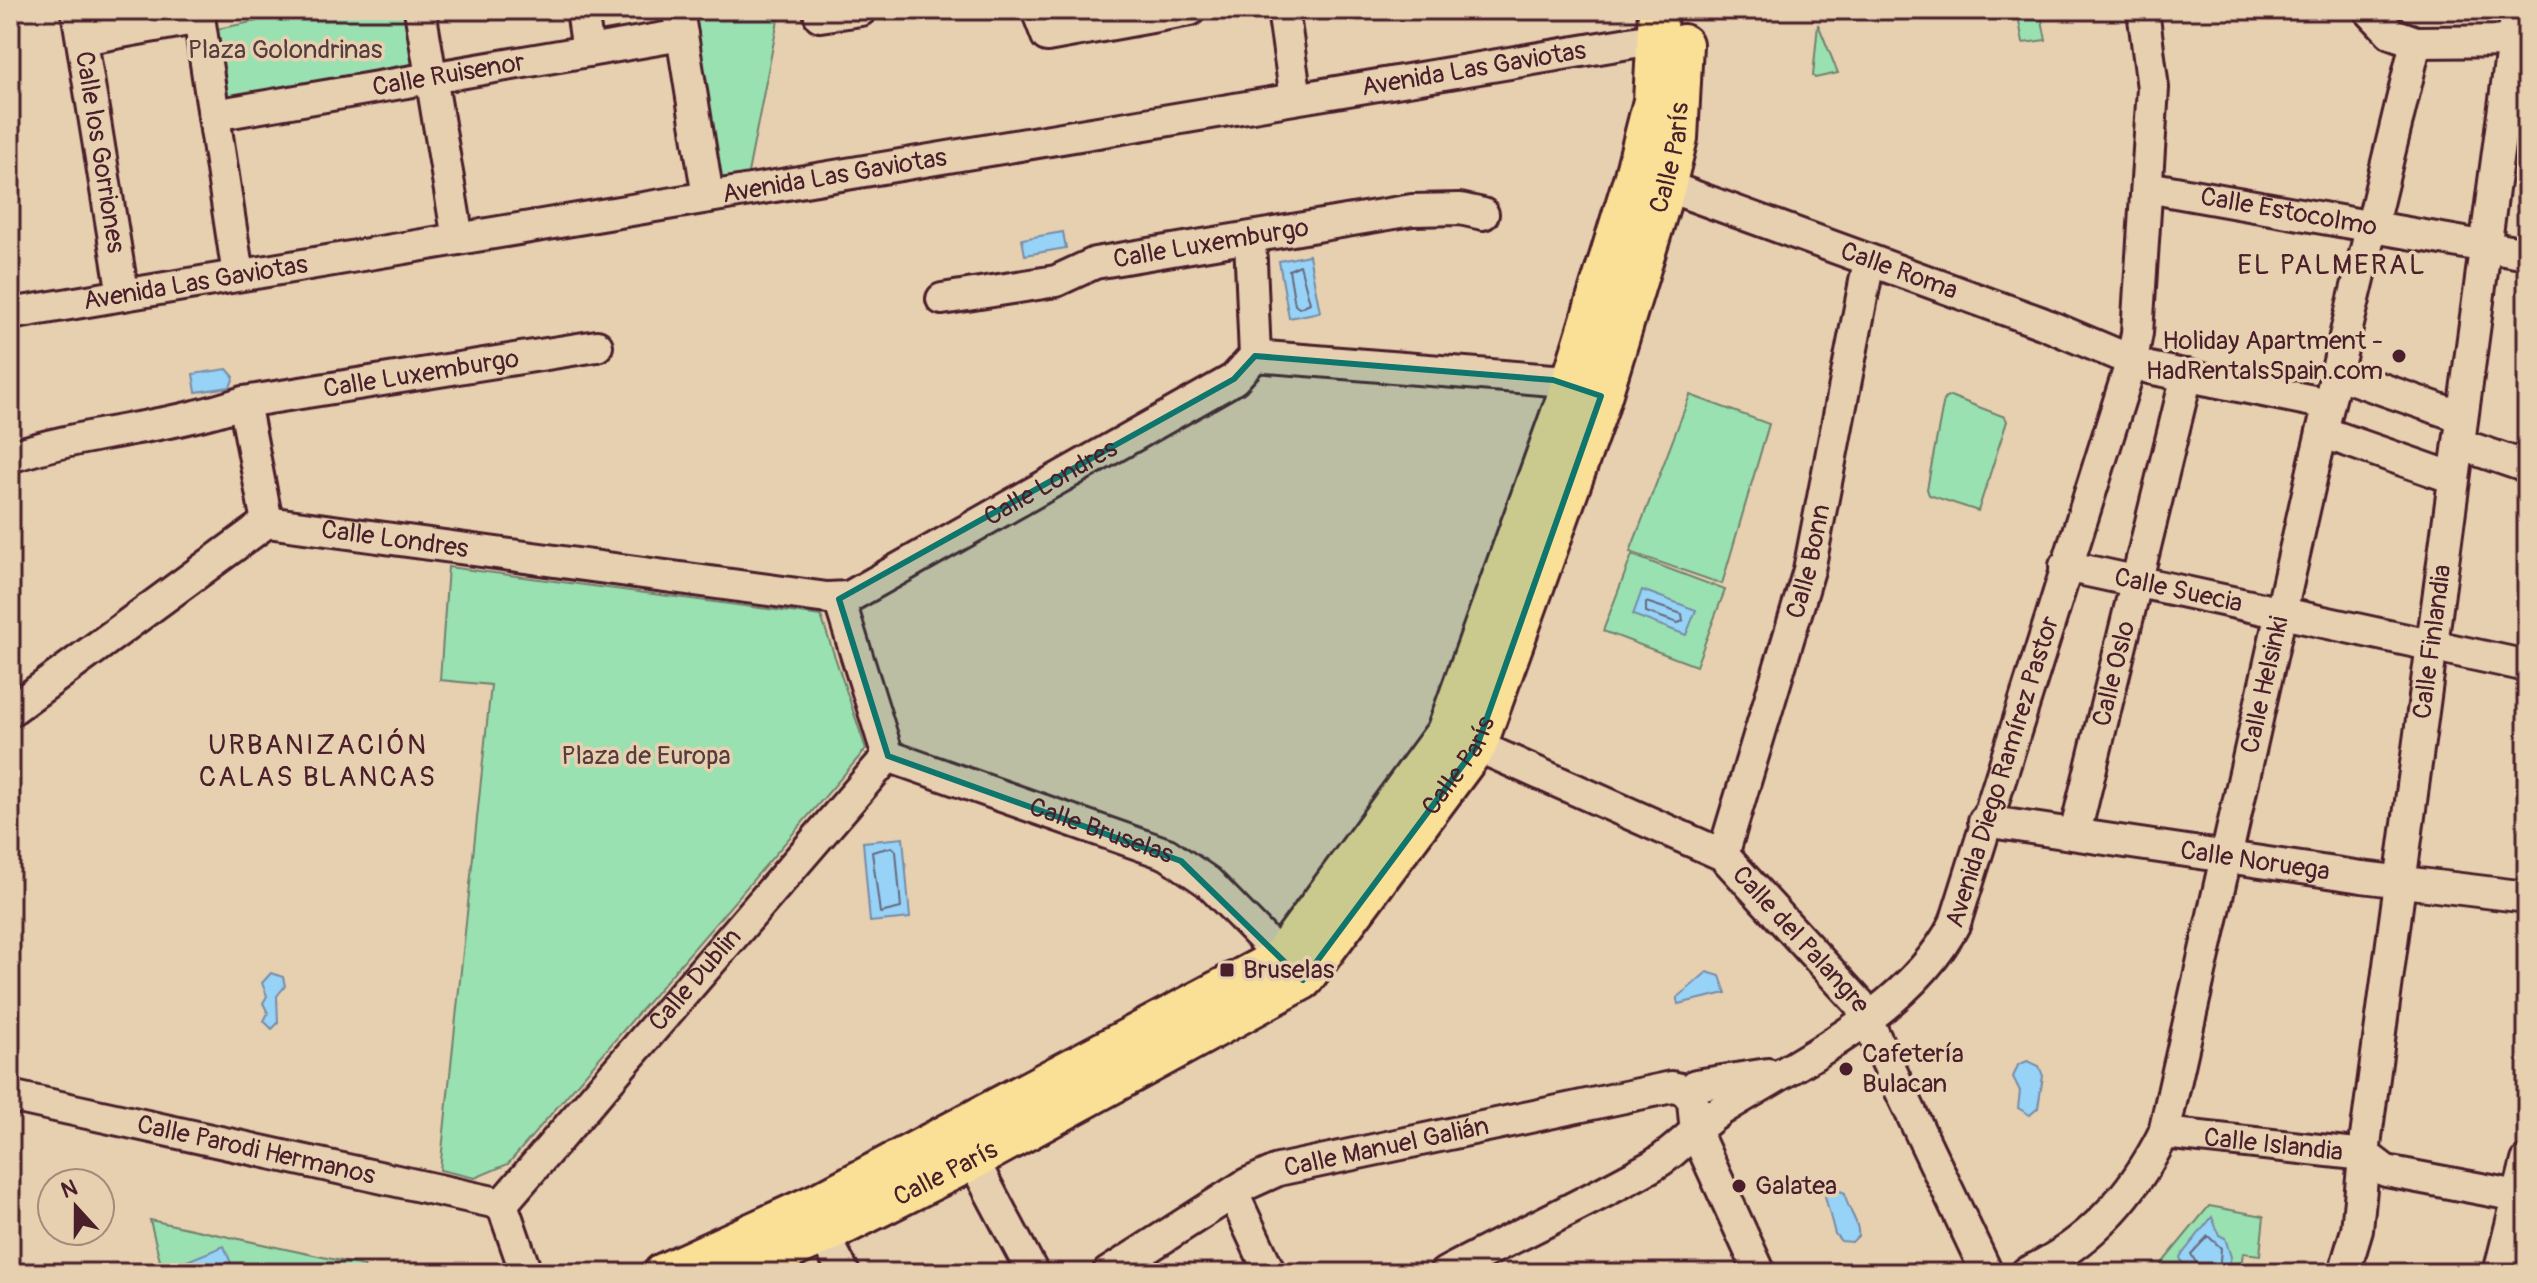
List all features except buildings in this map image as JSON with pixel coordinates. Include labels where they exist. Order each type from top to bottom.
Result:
[{"type":"main road","name":"Calle París","points":[[663,1273],[817,1225],[973,1160],[1292,969],[1462,739],[1650,181],[1653,101],[1671,23]]},
{"type":"main road","name":"Calle París","points":[[736,1273],[817,1225],[1292,969]]},
{"type":"street","points":[[420,10],[458,239]]},
{"type":"street","points":[[582,10],[588,51]]},
{"type":"street","points":[[811,16],[861,10]]},
{"type":"street","points":[[1037,10],[1047,36],[1190,10]]},
{"type":"street","points":[[1283,10],[1296,98]]},
{"type":"street","name":"Avenida Diego Ramírez Pastor","points":[[1464,1268],[1650,1167],[1720,1111],[1868,1016],[1920,976],[1945,942],[1955,923],[1984,821],[2132,360],[2153,88],[2143,10]]},
{"type":"street","points":[[2369,10],[2391,33],[2416,42],[2520,42]]},
{"type":"street","name":"Calle Finlandia","points":[[2344,1273],[2357,1230],[2400,879],[2485,248],[2520,42],[2517,10]]},
{"type":"street","points":[[79,24],[199,14],[238,275]]},
{"type":"street","points":[[680,22],[708,197]]},
{"type":"street","name":"Calle Ruisenor","points":[[214,115],[588,51],[680,22]]},
{"type":"street","name":"Avenida Las Gaviotas","points":[[10,314],[1296,98],[1671,23]]},
{"type":"street","name":"Calle los Gorriones","points":[[79,24],[123,295]]},
{"type":"street","name":"Calle Helsinki","points":[[2026,1273],[2056,1259],[2093,1231],[2141,1174],[2164,1133],[2280,612],[2416,42]]},
{"type":"street","name":"Calle Roma","points":[[1650,181],[2149,368],[2187,375],[2325,418],[2454,478]]},
{"type":"street","name":"Calle Estocolmo","points":[[2147,187],[2527,254]]},
{"type":"street","name":"Calle Luxemburgo","points":[[942,299],[1056,281],[1095,263],[1436,207],[1483,214]]},
{"type":"street","points":[[1250,238],[1255,356],[1581,383]]},
{"type":"street","name":"Calle Bonn","points":[[1723,855],[1809,570],[1869,261]]},
{"type":"street","name":"Calle Luxemburgo","points":[[10,457],[52,442],[202,417],[244,402],[597,346]]},
{"type":"street","name":"Calle Londres","points":[[267,522],[839,599],[858,593],[1234,379],[1255,356]]},
{"type":"street","points":[[2336,373],[2461,431],[2527,467]]},
{"type":"street","name":"Calle Oslo","points":[[2075,833],[2134,581],[2187,375]]},
{"type":"street","points":[[10,711],[267,522],[244,402]]},
{"type":"street","name":"Calle Suecia","points":[[2065,566],[2527,666]]},
{"type":"street","points":[[839,599],[888,756]]},
{"type":"street","name":"Calle del Palangre","points":[[1462,739],[1723,855],[1846,987],[1868,1016],[1987,1273]]},
{"type":"street","name":"Calle Bruselas","points":[[888,756],[1167,854],[1208,882],[1292,969]]},
{"type":"street","name":"Calle Dublin","points":[[502,1204],[888,756]]},
{"type":"street","name":"Calle Noruega","points":[[1984,821],[2362,877],[2400,879],[2527,897]]},
{"type":"street","name":"Calle Manuel Galián","points":[[1108,1273],[1262,1176],[1294,1165],[1672,1087],[1690,1095],[1696,1085],[1782,1072]]},
{"type":"street","points":[[1690,1095],[1695,1107],[1696,1133],[1760,1273]]},
{"type":"street","name":"Calle Parodi Hermanos","points":[[10,1096],[502,1204]]},
{"type":"street","name":"Calle Islandia","points":[[2164,1133],[2365,1155],[2386,1171],[2518,1196]]},
{"type":"street","points":[[973,1160],[1033,1273]]},
{"type":"street","points":[[2499,1273],[2527,1161]]},
{"type":"street","points":[[1233,1193],[1270,1273]]},
{"type":"street","points":[[502,1204],[526,1273]]},
{"type":"street","points":[[817,1225],[844,1273]]},
{"type":"highlighted area","points":[[1255,356],[1553,380],[1601,396],[1477,746],[1303,980],[1181,861],[888,756],[839,599],[1234,379]]},
{"type":"green space","name":"Plaza Golondrinas","points":[[256,10],[408,10],[417,68],[227,99],[217,29],[257,21]]},
{"type":"green space","points":[[694,10],[780,10],[747,178],[721,182]]},
{"type":"green space","points":[[2017,10],[2040,10],[2046,40],[2023,43]]},
{"type":"green space","points":[[1818,24],[1838,73],[1815,78],[1813,76]]},
{"type":"green space","points":[[1690,395],[1769,424],[1722,584],[1630,552]]},
{"type":"green space","points":[[1950,396],[2005,417],[2007,421],[1978,511],[1929,495],[1927,489],[1944,399]]},
{"type":"green space","points":[[1632,555],[1725,590],[1696,666],[1603,631]]},
{"type":"green space","name":"Plaza de Europa","points":[[448,567],[821,616],[866,749],[508,1164],[475,1178],[440,1170],[491,685],[440,680]]},
{"type":"green space","points":[[2209,1206],[2264,1216],[2260,1255],[2243,1253],[2240,1273],[2154,1273]]},
{"type":"green space","points":[[150,1220],[364,1266],[366,1273],[163,1273]]},
{"type":"water","points":[[1063,232],[1066,248],[1025,255],[1022,239]]},
{"type":"water","points":[[1309,255],[1320,312],[1289,318],[1279,261]]},
{"type":"water","points":[[227,369],[234,377],[230,387],[196,392],[193,374]]},
{"type":"water","points":[[1642,590],[1696,610],[1686,635],[1633,615]]},
{"type":"water","points":[[903,838],[910,918],[870,922],[863,842]]},
{"type":"water","points":[[1707,972],[1720,976],[1726,993],[1678,1004],[1677,998]]},
{"type":"water","points":[[271,973],[283,977],[285,986],[277,996],[278,1023],[272,1029],[264,1021],[268,1013],[263,1003],[267,996],[262,983]]},
{"type":"water","points":[[2027,1061],[2039,1066],[2043,1076],[2038,1108],[2030,1115],[2018,1108],[2020,1091],[2013,1077],[2018,1065]]},
{"type":"water","points":[[1835,1189],[1845,1193],[1857,1225],[1858,1236],[1852,1242],[1841,1241],[1835,1234],[1825,1196]]},
{"type":"water","points":[[2212,1217],[2219,1235],[2225,1238],[2231,1257],[2226,1273],[2195,1273],[2182,1263],[2180,1257]]},
{"type":"water","points":[[224,1246],[235,1273],[169,1273],[167,1269]]},
{"type":"place","name":"Holiday Apartment - HadRentalsSpain.com","points":[[2399,356]]},
{"type":"place","name":"Bruselas","points":[[1227,970]]},
{"type":"place","name":"Cafetería Bulacan","points":[[1846,1069]]},
{"type":"place","name":"Galatea","points":[[1739,1186]]},
{"type":"district","name":"EL PALMERAL","points":[[2332,265]]},
{"type":"district","name":"URBANIZACIÓN CALAS BLANCAS","points":[[318,761]]}]
